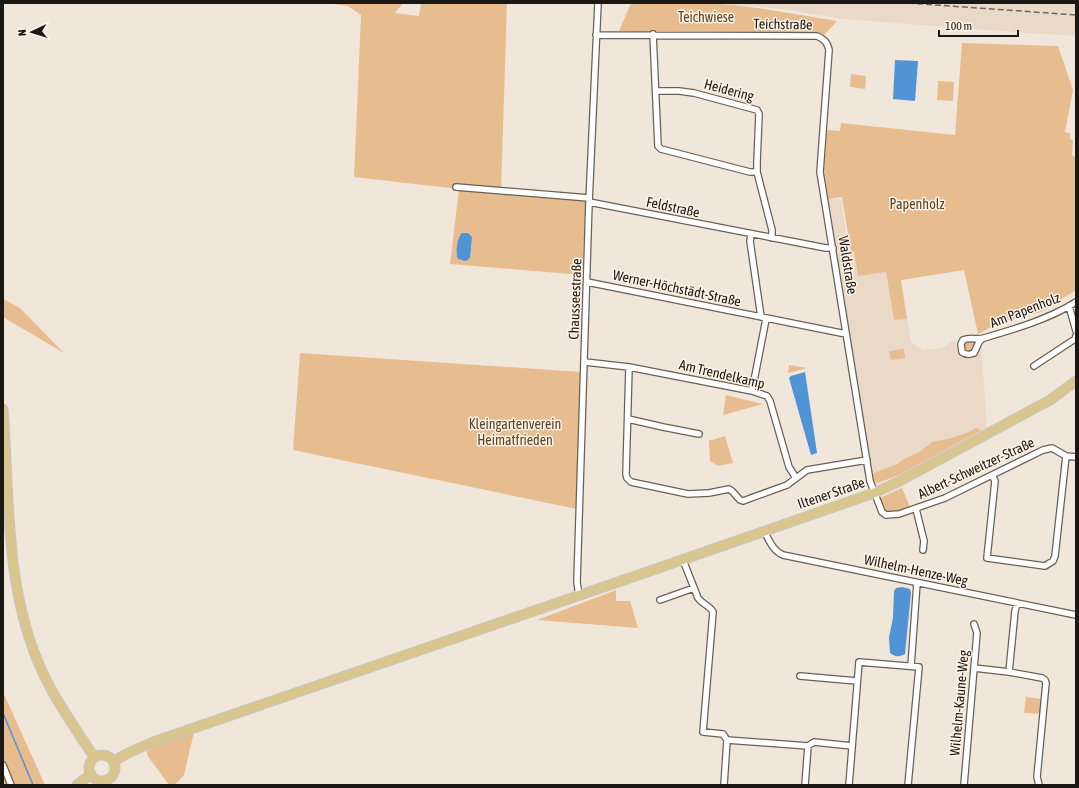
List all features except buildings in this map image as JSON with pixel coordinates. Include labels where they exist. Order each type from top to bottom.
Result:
[{"type":"main road","name":"Iltener Straße","points":[[114,761],[154,742],[874,493],[896,483],[1044,403],[1076,381]]},
{"type":"main road","points":[[3,408],[12,561],[24,620],[33,650],[50,688],[94,757]]},
{"type":"main road","points":[[103,754],[111,757],[114,761],[116,765],[115,773],[109,779],[105,781],[97,780],[91,774],[89,767],[94,757],[103,754]]},
{"type":"main road","points":[[77,785],[91,774]]},
{"type":"street","name":"Chausseestraße","points":[[579,596],[577,582],[589,200],[598,3]]},
{"type":"street","name":"Teichstraße","points":[[596,35],[653,34],[817,36],[825,40]]},
{"type":"street","points":[[653,34],[657,143],[661,149],[750,172],[758,172]]},
{"type":"street","name":"Waldstraße","points":[[825,40],[829,50],[820,172],[870,481],[874,493]]},
{"type":"street","name":"Heidering","points":[[656,91],[680,91],[694,93],[757,110],[759,114],[756,162],[772,230],[772,238]]},
{"type":"street","name":"Feldstraße","points":[[456,187],[589,200],[751,235],[833,248]]},
{"type":"street","name":"Werner-Höchstädt-Straße","points":[[751,235],[750,241],[755,274],[764,318],[752,391]]},
{"type":"street","name":"Werner-Höchstädt-Straße","points":[[587,282],[846,334]]},
{"type":"street","name":"Am Papenholz","points":[[982,339],[1043,319],[1076,302]]},
{"type":"street","points":[[1069,306],[1076,331]]},
{"type":"street","points":[[1034,366],[1075,339],[1076,336]]},
{"type":"street","name":"Am Trendelkamp","points":[[585,362],[629,367],[752,391],[767,396],[770,401],[789,467],[796,478]]},
{"type":"street","points":[[629,367],[626,474],[627,478],[631,482],[688,494],[704,494],[729,488],[740,500],[743,501],[786,486],[807,470],[867,460]]},
{"type":"street","points":[[628,418],[670,429],[699,434]]},
{"type":"street","name":"Albert-Schweitzer-Straße","points":[[874,493],[882,512],[886,515],[899,514],[945,498],[1043,450],[1052,448],[1066,456],[1076,457]]},
{"type":"street","points":[[992,475],[995,481],[987,558],[1042,566],[1050,563],[1055,556],[1066,456]]},
{"type":"street","points":[[916,509],[924,541],[923,550]]},
{"type":"street","name":"Wilhelm-Henze-Weg","points":[[764,531],[778,554],[1076,615]]},
{"type":"street","points":[[683,560],[698,598],[701,602],[710,607],[713,612],[703,732],[723,734],[727,740],[724,785]]},
{"type":"street","points":[[911,666],[917,583]]},
{"type":"street","points":[[660,600],[694,588]]},
{"type":"street","points":[[1009,672],[1014,611],[1017,604]]},
{"type":"street","name":"Wilhelm-Kaune-Weg","points":[[964,785],[977,633],[974,624]]},
{"type":"street","points":[[849,785],[859,662],[919,667],[908,785]]},
{"type":"street","points":[[974,668],[1009,672],[1042,678],[1045,680],[1038,785]]},
{"type":"street","points":[[800,676],[858,681]]},
{"type":"street","points":[[727,740],[808,746],[814,742],[852,746]]},
{"type":"street","points":[[805,785],[808,746]]},
{"type":"street","points":[[3,765],[11,785]]},
{"type":"shaded area","points":[[705,3],[1076,3],[1076,36],[843,19],[774,8]]},
{"type":"shaded area","points":[[828,199],[841,199],[849,251],[854,250],[886,272],[894,320],[907,319],[911,342],[923,350],[942,348],[955,339],[958,352],[981,342],[987,427],[877,484],[873,482]]},
{"type":"green space","points":[[325,3],[403,3],[395,13],[419,16],[421,3],[507,3],[501,191],[586,201],[582,275],[450,264],[459,189],[354,177],[361,15],[348,6]]},
{"type":"green space","name":"Teichwiese","points":[[631,3],[722,4],[771,10],[837,21],[824,35],[817,33],[619,31]]},
{"type":"green space","name":"Papenholz","points":[[962,43],[1058,46],[1073,90],[1065,132],[1070,133],[1070,139],[1073,140],[1072,155],[1076,158],[1076,290],[1041,312],[999,323],[978,334],[964,270],[901,280],[907,319],[894,320],[886,272],[858,276],[854,251],[851,251],[842,197],[828,199],[824,169],[827,130],[840,131],[841,123],[955,135]]},
{"type":"green space","points":[[851,74],[866,76],[865,89],[850,87]]},
{"type":"green space","points":[[938,81],[954,82],[953,101],[937,100]]},
{"type":"green space","points":[[3,299],[20,308],[64,353],[3,317]]},
{"type":"green space","points":[[971,340],[977,342],[973,352],[965,352],[963,345],[964,342]]},
{"type":"green space","points":[[904,349],[905,358],[891,360],[889,351]]},
{"type":"green space","name":"Kleingartenverein Heimatfrieden","points":[[300,353],[581,372],[577,509],[293,450]]},
{"type":"green space","points":[[789,365],[807,368],[788,373]]},
{"type":"green space","points":[[726,395],[763,404],[723,415]]},
{"type":"green space","points":[[976,428],[982,430],[899,475],[878,483],[874,481],[873,474],[898,464],[902,460],[921,451],[932,442],[967,433]]},
{"type":"green space","points":[[725,436],[733,463],[718,466],[710,461],[709,440]]},
{"type":"green space","points":[[902,488],[910,507],[887,513],[880,501],[882,497]]},
{"type":"green space","points":[[616,590],[616,601],[630,601],[638,628],[537,620]]},
{"type":"green space","points":[[3,692],[45,785],[3,785]]},
{"type":"green space","points":[[1026,697],[1042,699],[1041,714],[1024,713]]},
{"type":"green space","points":[[194,732],[184,775],[175,785],[169,785],[147,755],[147,751]]},
{"type":"water","points":[[895,60],[918,61],[915,101],[893,99]]},
{"type":"water","points":[[462,233],[468,233],[472,237],[470,257],[465,261],[458,259],[457,253],[458,242]]},
{"type":"water","points":[[805,372],[817,453],[811,455],[789,378]]},
{"type":"water","points":[[902,587],[910,589],[911,593],[905,654],[897,656],[890,653],[889,637],[893,618],[894,591],[896,588]]},
{"type":"waterway","points":[[3,713],[33,785]]},
{"type":"railway","points":[[908,3],[1076,15]]}]
